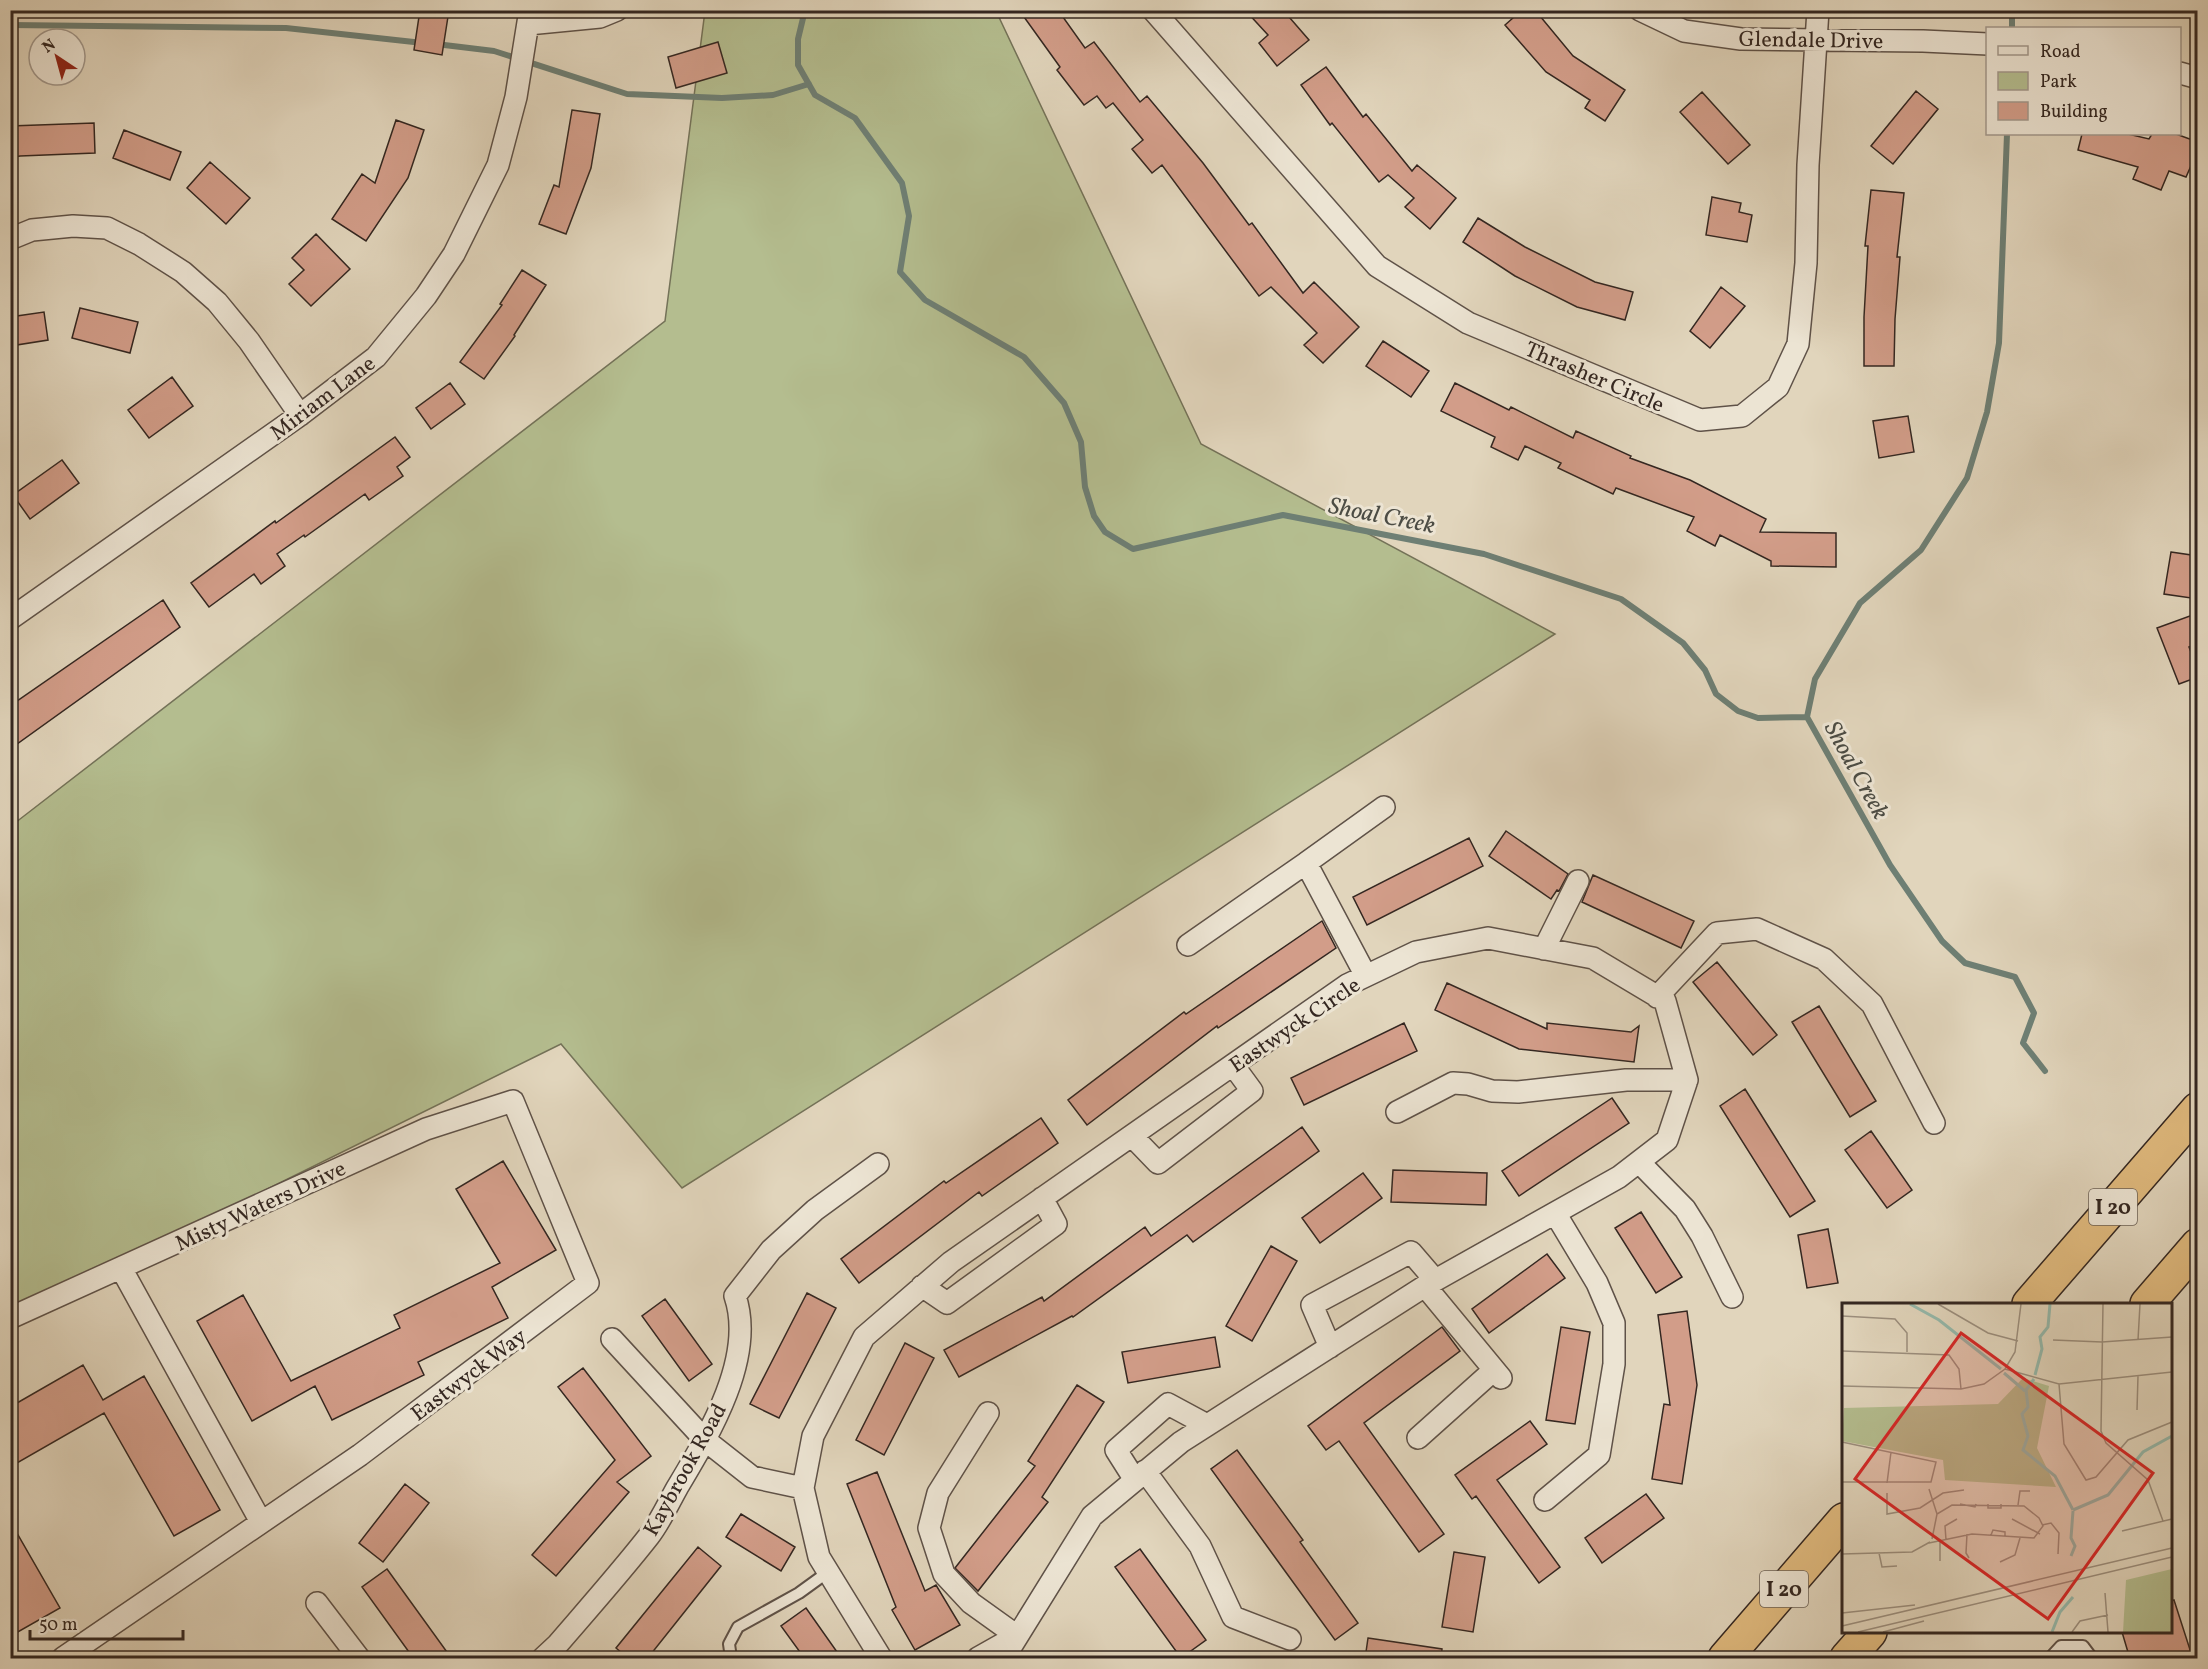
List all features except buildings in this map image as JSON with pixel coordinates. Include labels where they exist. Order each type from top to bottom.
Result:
[{"type":"highway","name":"I 20","points":[[2032,1303],[2198,1109]]},
{"type":"highway","points":[[2149,1303],[2198,1245]]},
{"type":"highway","name":"I 20","points":[[1725,1659],[1842,1522]]},
{"type":"highway","points":[[1848,1659],[1870,1633]]},
{"type":"street","points":[[529,17],[600,17],[617,10]]},
{"type":"street","name":"Thrasher Circle","points":[[1153,10],[1377,266],[1468,323],[1700,420],[1742,416],[1778,387],[1798,344],[1806,263],[1808,165],[1818,10]]},
{"type":"street","name":"Glendale Drive","points":[[1640,10],[1684,31],[1741,39],[1986,44]]},
{"type":"street","name":"Miriam Lane","points":[[10,619],[300,415],[376,357],[426,296],[454,254],[498,165],[516,97],[529,17]]},
{"type":"street","points":[[2181,73],[2198,78]]},
{"type":"street","points":[[10,239],[32,230],[84,227],[107,228],[139,244],[183,272],[217,302],[249,341],[300,415]]},
{"type":"street","points":[[1188,945],[1384,807]]},
{"type":"street","points":[[1306,863],[1366,976]]},
{"type":"street","points":[[1544,949],[1578,881]]},
{"type":"street","points":[[1004,1659],[1092,1516],[1181,1442],[1430,1283],[1619,1177],[1667,1140],[1687,1080],[1665,1001],[1658,996],[1717,933],[1757,929],[1824,959],[1872,1004],[1934,1123]]},
{"type":"street","name":"Eastwyck Circle","points":[[881,1659],[819,1557],[803,1488],[813,1436],[864,1336],[922,1286],[951,1262],[1347,985],[1416,952],[1488,938],[1593,958],[1658,996]]},
{"type":"street","points":[[1131,1136],[1158,1163],[1252,1091],[1233,1065]]},
{"type":"street","points":[[1397,1112],[1453,1083],[1468,1084],[1492,1091],[1518,1092],[1626,1080],[1687,1080]]},
{"type":"street","name":"Misty Waters Drive","points":[[10,1318],[426,1129],[513,1101]]},
{"type":"street","name":"Eastwyck Way","points":[[63,1659],[360,1455],[588,1283],[513,1101]]},
{"type":"street","points":[[1639,1162],[1685,1209],[1702,1236],[1732,1298]]},
{"type":"street","name":"Kaybrook Road","points":[[543,1659],[558,1645],[651,1534],[705,1440],[722,1403],[736,1360],[741,1312],[735,1296],[771,1251],[815,1210],[878,1164]]},
{"type":"street","points":[[922,1286],[947,1302],[1056,1224],[1042,1198]]},
{"type":"street","points":[[1545,1500],[1599,1455],[1614,1364],[1614,1323],[1597,1283],[1555,1213]]},
{"type":"street","points":[[1330,1347],[1312,1305],[1411,1251],[1430,1283],[1498,1374],[1418,1438]]},
{"type":"street","points":[[121,1268],[261,1522]]},
{"type":"street","points":[[612,1340],[705,1440],[752,1477],[803,1488]]},
{"type":"street","points":[[1208,1425],[1168,1404],[1116,1450],[1200,1546],[1233,1617],[1290,1639]]},
{"type":"street","points":[[988,1413],[938,1493],[929,1528],[944,1574],[971,1603],[1017,1636]]},
{"type":"street","points":[[317,1603],[359,1659]]},
{"type":"street","points":[[978,1659],[1017,1636]]},
{"type":"lane","points":[[731,1659],[729,1644],[738,1627],[799,1593],[828,1572]]},
{"type":"lane","points":[[2050,1659],[2061,1646],[2083,1646],[2092,1659]]},
{"type":"green space","points":[[705,11],[996,11],[1201,444],[1555,634],[682,1188],[561,1044],[136,1254],[11,1312],[11,826],[665,321]]},
{"type":"waterway","name":"Shoal Creek","points":[[805,10],[798,39],[798,65],[815,95],[855,118],[902,183],[909,216],[900,272],[925,300],[1024,357],[1064,403],[1081,442],[1085,487],[1094,516],[1105,532],[1133,549],[1283,515],[1484,554],[1621,599],[1683,643],[1705,670],[1716,694],[1738,711],[1758,718],[1807,717]]},
{"type":"waterway","points":[[2012,10],[2012,27]]},
{"type":"waterway","points":[[10,25],[286,28],[423,43]]},
{"type":"waterway","points":[[436,44],[494,51],[627,94],[722,98],[773,95],[809,84]]},
{"type":"waterway","points":[[1807,717],[1815,679],[1860,603],[1921,550],[1967,478],[1987,412],[1999,343],[2007,135]]},
{"type":"waterway","name":"Shoal Creek","points":[[1807,717],[1890,865],[1942,941],[1965,963],[2015,977],[2034,1013],[2023,1043],[2045,1071]]}]
